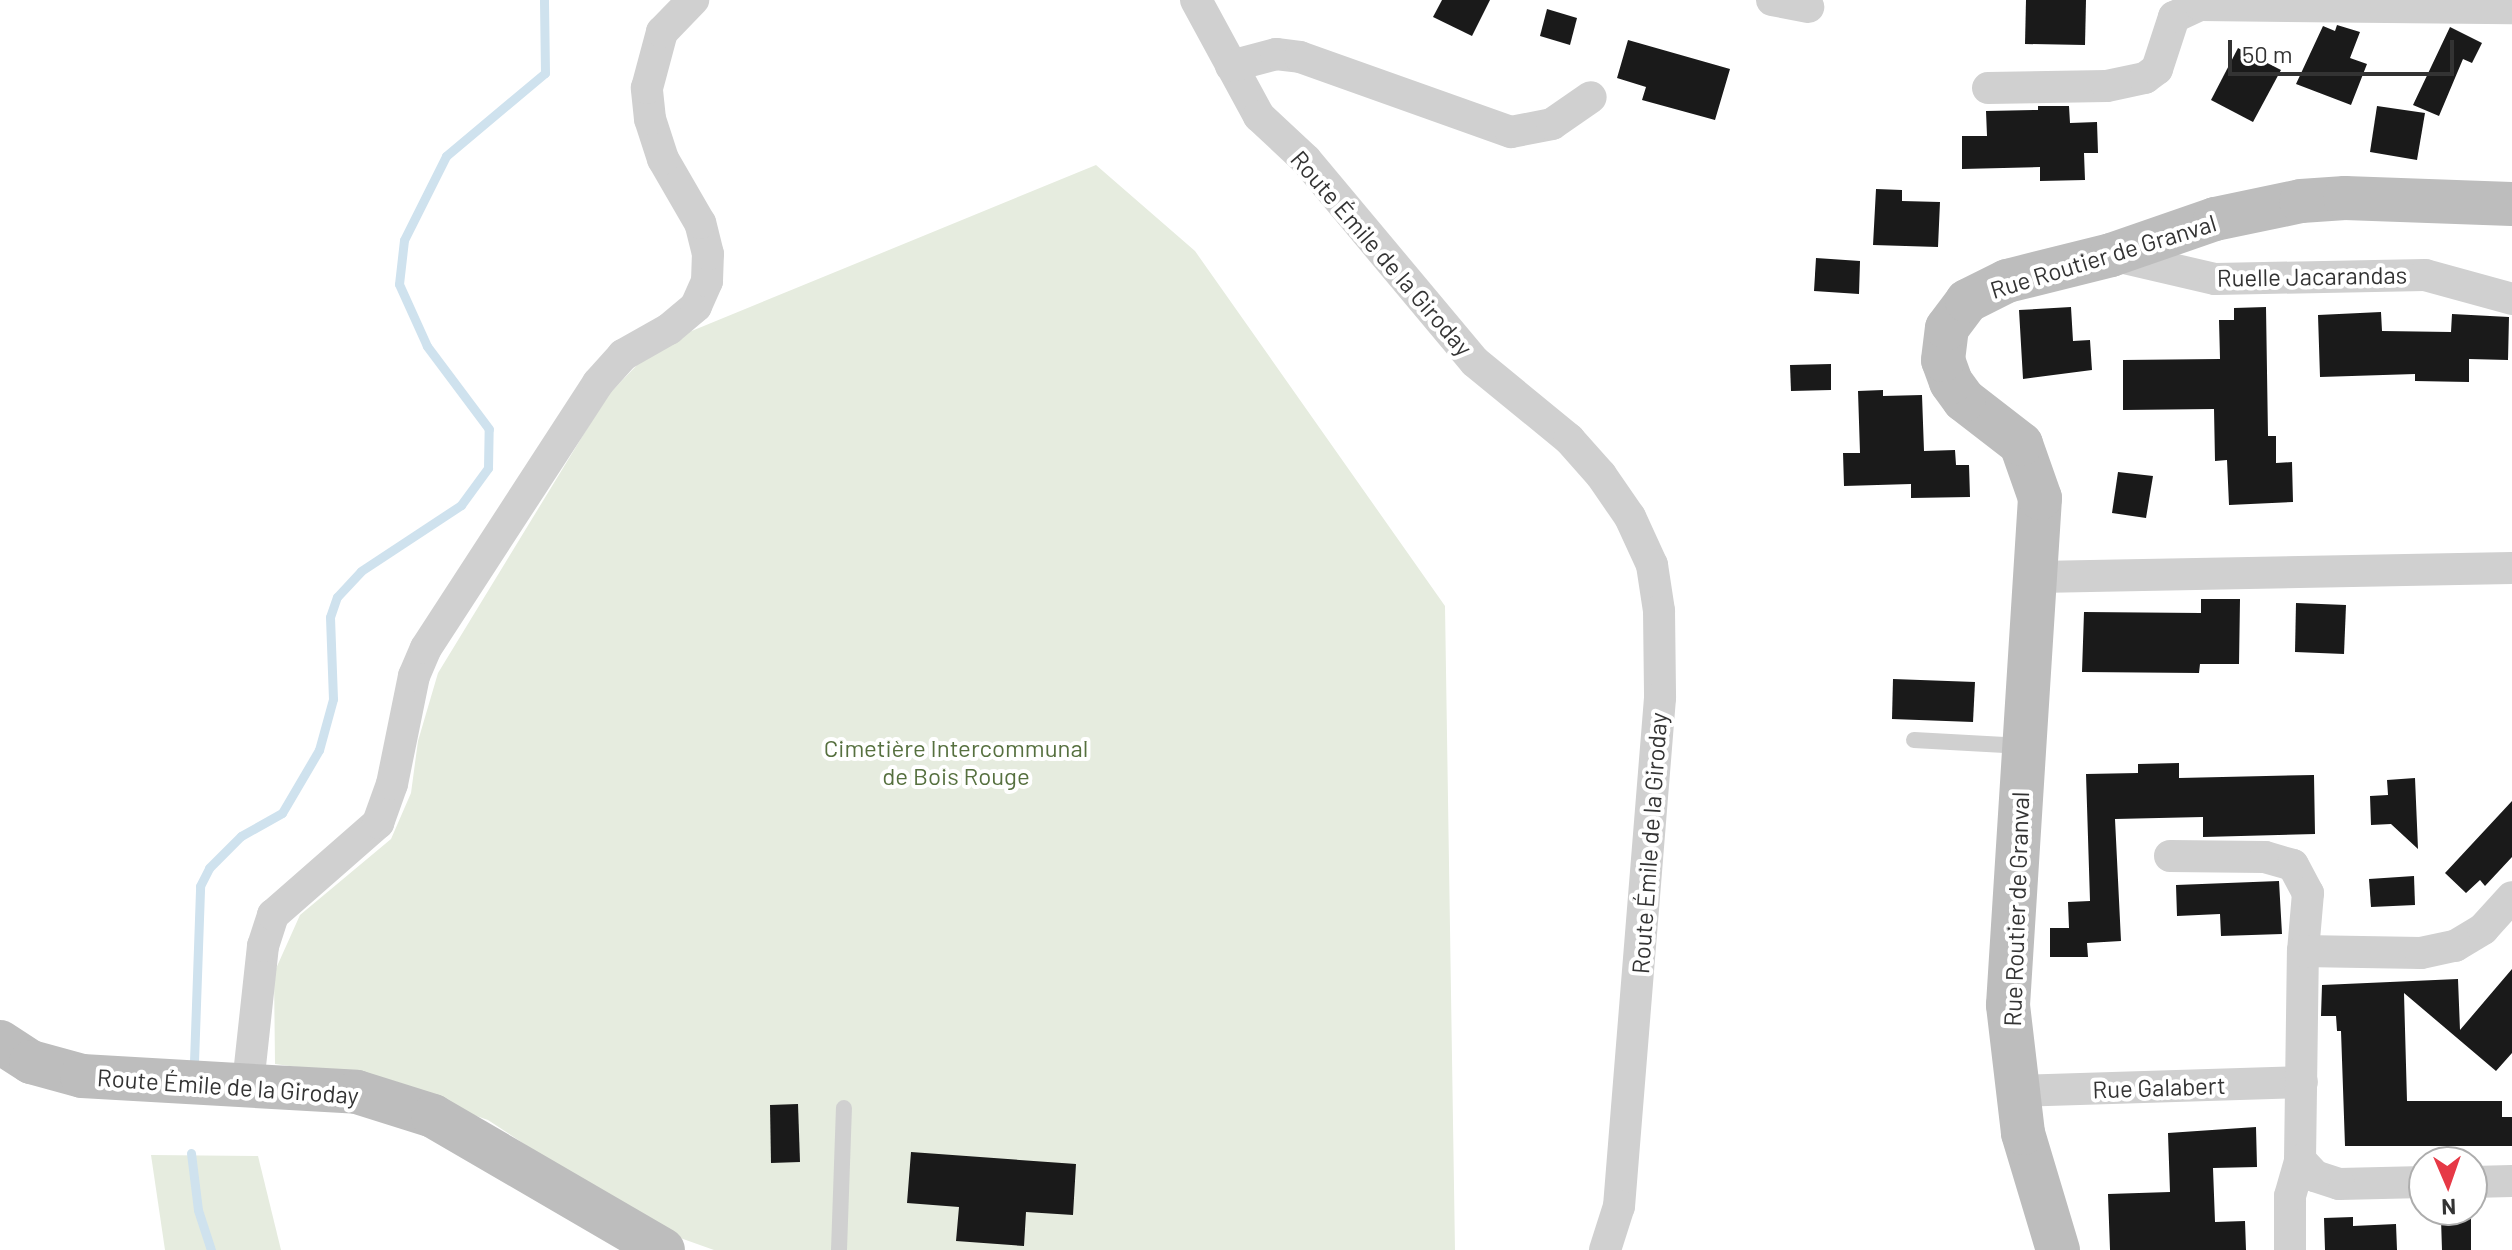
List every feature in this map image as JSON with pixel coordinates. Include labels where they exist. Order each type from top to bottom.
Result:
[{"type":"street","points":[[248,1084],[263,946],[273,915],[378,823],[392,784],[408,699],[426,648],[598,383],[623,355],[669,329],[696,306],[707,281],[708,254],[700,223],[663,159],[650,119],[647,88],[662,32],[693,0]]},
{"type":"street","name":"Route Émile de la Giroday","points":[[1196,0],[1259,116],[1306,160],[1475,362],[1569,439],[1601,475],[1630,517],[1652,565],[1659,611],[1660,698],[1619,1206],[1605,1250]]},
{"type":"street","points":[[1772,0],[1808,7]]},
{"type":"street","points":[[1988,88],[2107,86],[2145,78],[2157,69],[2174,17],[2200,5],[2512,8]]},
{"type":"street","points":[[1231,66],[1276,54],[1300,57],[1511,132],[1552,124],[1591,97]]},
{"type":"street","name":"Rue Routier de Granval","points":[[2055,1245],[2015,1091],[2009,976],[2023,746],[2038,577],[2040,498],[2030,459],[1951,382],[1943,360],[1947,328],[1967,301],[2007,281],[2111,255],[2215,219],[2301,201],[2512,204]]},
{"type":"street","name":"Ruelle Jacarandas","points":[[2111,255],[2215,279],[2425,275],[2512,299]]},
{"type":"street","points":[[2038,577],[2512,568]]},
{"type":"street","points":[[2170,856],[2265,857],[2293,865],[2308,893],[2303,951],[2300,1160],[2290,1196],[2290,1250]]},
{"type":"street","points":[[2303,951],[2421,953],[2447,948],[2483,929],[2512,897]]},
{"type":"street","name":"Route Émile de la Giroday","points":[[0,1042],[31,1062],[82,1076],[357,1092],[433,1116],[663,1250]]},
{"type":"street","name":"Rue Galabert","points":[[2015,1091],[2302,1082]]},
{"type":"street","points":[[2300,1160],[2315,1176],[2339,1184],[2408,1182]]},
{"type":"street","points":[[2488,1182],[2512,1181]]},
{"type":"lane","points":[[1914,740],[2023,746]]},
{"type":"lane","points":[[839,1250],[844,1108]]},
{"type":"green space","name":"Cimetière Intercommunal de Bois Rouge","points":[[1096,165],[1195,251],[1445,606],[1455,1250],[714,1250],[669,1234],[619,1207],[488,1120],[356,1075],[275,1064],[274,973],[300,915],[391,839],[411,793],[418,741],[438,673],[607,396],[638,364],[677,337]]},
{"type":"green space","points":[[151,1155],[258,1156],[281,1250],[165,1250]]},
{"type":"building","points":[[1442,0],[1490,0],[1472,36],[1433,17]]},
{"type":"building","points":[[2026,0],[2086,0],[2085,45],[2025,44]]},
{"type":"building","points":[[1547,9],[1577,18],[1570,45],[1540,36]]},
{"type":"building","points":[[2337,25],[2360,32],[2350,58],[2367,64],[2351,105],[2296,84],[2323,26],[2335,31]]},
{"type":"building","points":[[2450,27],[2482,43],[2472,63],[2463,59],[2439,116],[2413,105]]},
{"type":"building","points":[[1628,40],[1730,69],[1715,120],[1642,100],[1646,87],[1617,78]]},
{"type":"building","points":[[2238,48],[2281,70],[2253,122],[2211,100]]},
{"type":"building","points":[[2038,106],[2069,106],[2070,123],[2097,122],[2098,153],[2084,153],[2085,180],[2040,181],[2040,167],[1962,169],[1962,136],[1987,136],[1986,111],[2038,110]]},
{"type":"building","points":[[2377,106],[2425,113],[2417,160],[2370,152]]},
{"type":"building","points":[[1876,189],[1902,190],[1902,201],[1940,202],[1938,247],[1873,245]]},
{"type":"building","points":[[1816,258],[1860,261],[1859,294],[1814,291]]},
{"type":"building","points":[[2071,307],[2073,341],[2090,340],[2092,370],[2023,379],[2019,310]]},
{"type":"building","points":[[2266,307],[2268,436],[2276,436],[2276,463],[2292,462],[2293,502],[2229,505],[2227,460],[2215,461],[2214,409],[2123,410],[2123,360],[2220,359],[2219,320],[2234,320],[2234,308]]},
{"type":"building","points":[[2381,312],[2382,331],[2451,332],[2452,314],[2509,317],[2508,360],[2469,359],[2469,382],[2415,381],[2415,374],[2320,377],[2318,315]]},
{"type":"building","points":[[1831,364],[1831,390],[1791,391],[1790,365]]},
{"type":"building","points":[[1883,390],[1883,396],[1922,395],[1924,451],[1955,450],[1956,465],[1969,465],[1970,497],[1911,498],[1911,484],[1844,486],[1843,453],[1860,453],[1858,391]]},
{"type":"building","points":[[2118,472],[2153,476],[2146,518],[2112,513]]},
{"type":"building","points":[[2201,599],[2240,599],[2239,664],[2200,664],[2199,673],[2082,672],[2084,612],[2201,613]]},
{"type":"building","points":[[2296,603],[2346,605],[2344,654],[2295,652]]},
{"type":"building","points":[[1893,679],[1975,682],[1973,722],[1892,719]]},
{"type":"building","points":[[2179,763],[2179,778],[2314,775],[2315,834],[2203,837],[2203,817],[2115,819],[2121,941],[2087,943],[2088,957],[2050,957],[2050,928],[2069,928],[2068,902],[2090,901],[2086,774],[2138,773],[2138,764]]},
{"type":"building","points":[[2415,778],[2418,849],[2391,824],[2371,825],[2370,796],[2388,795],[2387,780]]},
{"type":"building","points":[[2512,801],[2512,857],[2485,886],[2480,880],[2466,893],[2445,873]]},
{"type":"building","points":[[2414,876],[2415,905],[2371,907],[2369,879]]},
{"type":"building","points":[[2279,881],[2282,934],[2221,936],[2220,914],[2177,916],[2176,885]]},
{"type":"building","points":[[2512,969],[2512,1053],[2496,1071],[2404,993],[2407,1101],[2502,1101],[2502,1117],[2512,1117],[2512,1146],[2345,1146],[2341,1031],[2337,1031],[2336,1016],[2321,1016],[2322,985],[2458,979],[2460,1030]]},
{"type":"building","points":[[798,1104],[800,1162],[771,1163],[770,1105]]},
{"type":"building","points":[[2256,1127],[2257,1167],[2213,1168],[2215,1222],[2245,1221],[2246,1250],[2110,1250],[2108,1194],[2170,1192],[2168,1133]]},
{"type":"building","points":[[911,1152],[1076,1164],[1073,1215],[1026,1212],[1024,1246],[956,1241],[959,1207],[907,1203]]},
{"type":"building","points":[[2353,1217],[2353,1226],[2396,1224],[2397,1250],[2325,1250],[2324,1218]]},
{"type":"building","points":[[2441,1226],[2471,1226],[2471,1250],[2442,1250]]},
{"type":"waterway","points":[[194,1062],[200,886],[209,868],[241,836],[282,813],[319,750],[333,699],[330,617],[337,597],[361,571],[461,505],[488,468],[489,429],[427,346],[399,284],[404,240],[446,156],[545,73],[544,0]]},
{"type":"waterway","points":[[191,1153],[198,1210],[211,1250]]}]
